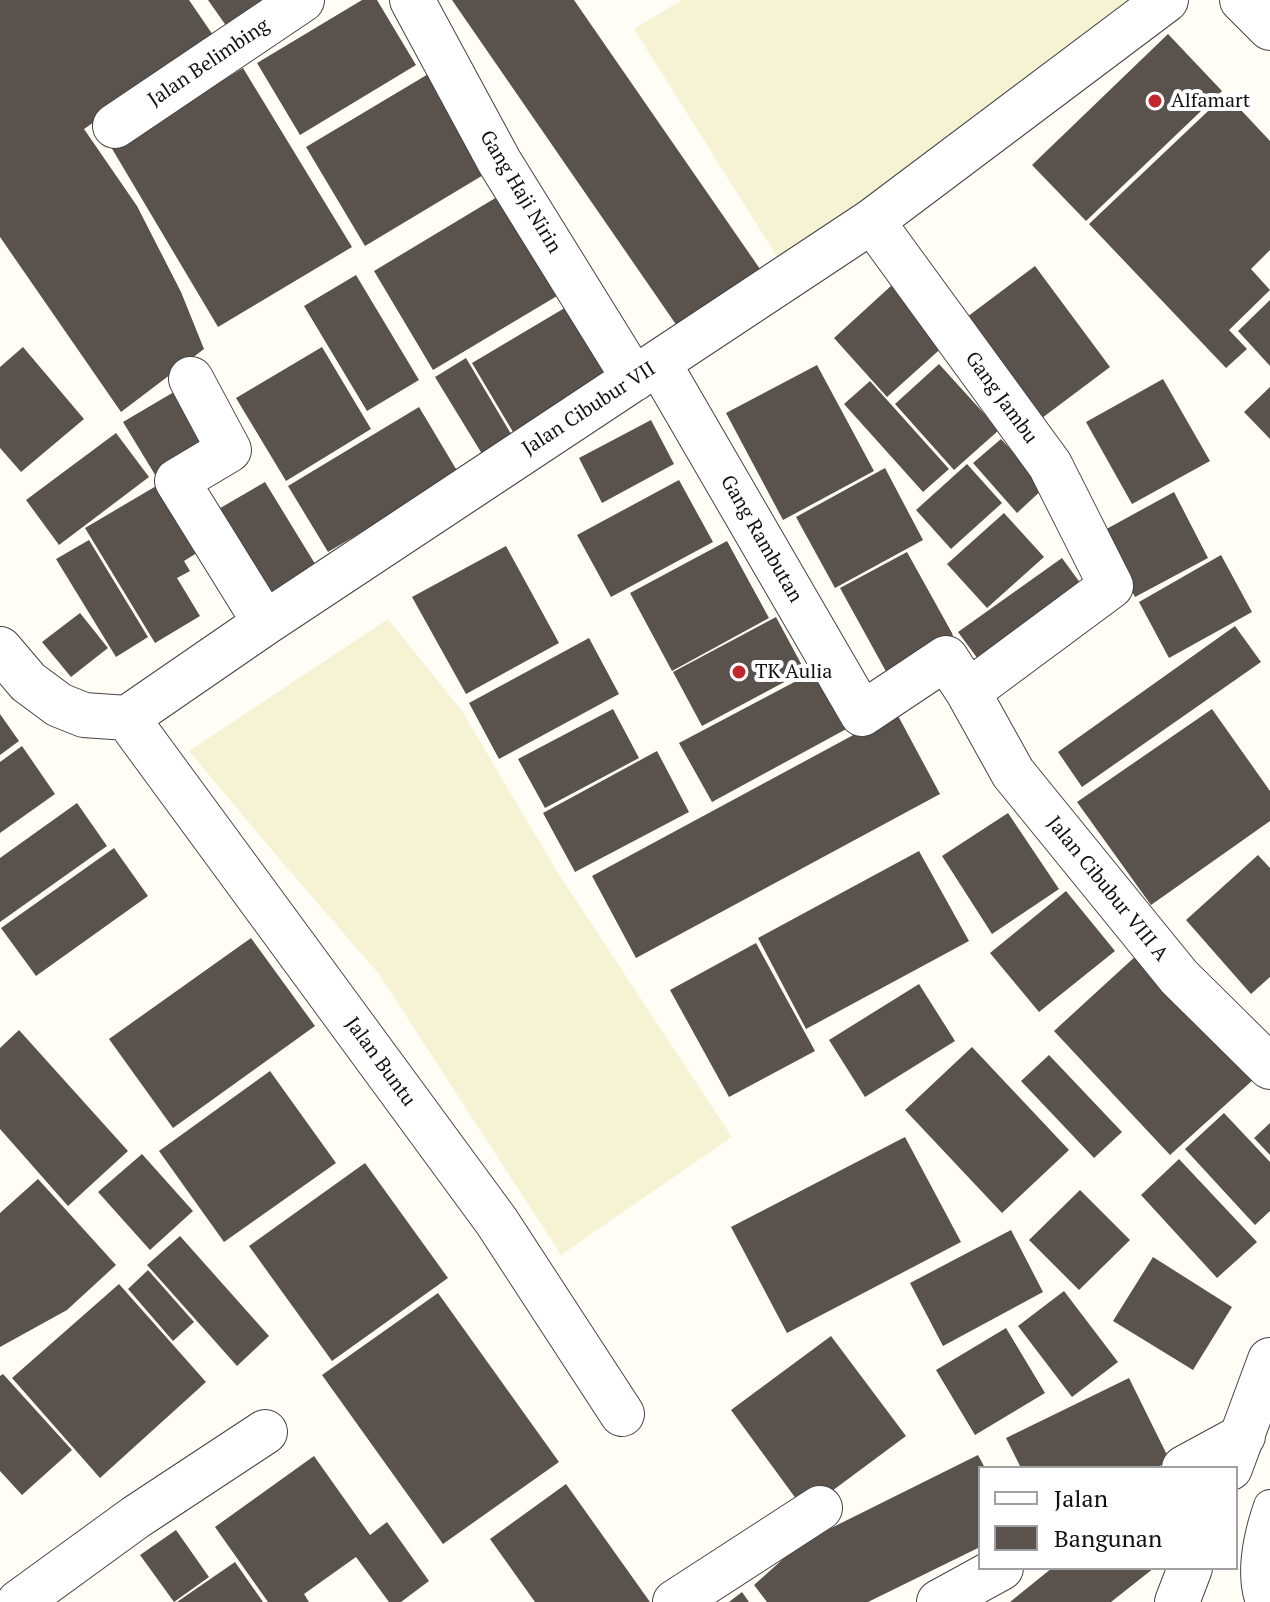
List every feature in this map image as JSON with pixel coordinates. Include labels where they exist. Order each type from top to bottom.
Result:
[{"type":"street","name":"Jalan Belimbing","points":[[115,126],[302,0]]},
{"type":"street","name":"Gang Haji Nirin","points":[[412,0],[499,161],[647,371]]},
{"type":"street","name":"Jalan Cibubur VII","points":[[127,718],[265,623],[872,221],[1166,0]]},
{"type":"street","points":[[1242,0],[1270,28]]},
{"type":"street","name":"Gang Jambu","points":[[872,221],[1050,465],[1111,586],[968,692]]},
{"type":"street","name":"Gang Rambutan","points":[[647,371],[862,714]]},
{"type":"street","points":[[191,379],[229,450],[177,481],[265,623]]},
{"type":"street","points":[[0,649],[28,682],[59,705],[84,715],[127,718]]},
{"type":"street","name":"Jalan Cibubur VIII A","points":[[862,714],[946,658],[1022,785],[1179,977],[1270,1067]]},
{"type":"street","name":"Jalan Buntu","points":[[127,718],[497,1222],[622,1414]]},
{"type":"street","points":[[1190,1466],[1236,1452],[1270,1360]]},
{"type":"street","points":[[19,1602],[136,1517],[265,1432]]},
{"type":"street","points":[[675,1602],[820,1508]]},
{"type":"street","points":[[939,1602],[997,1570]]},
{"type":"street","points":[[1177,1602],[1189,1570]]},
{"type":"lane","points":[[1262,1602],[1257,1571],[1263,1526],[1270,1506]]},
{"type":"shaded area","points":[[682,0],[1148,0],[781,263],[634,29]]},
{"type":"shaded area","points":[[388,619],[462,711],[558,873],[732,1137],[561,1255],[379,974],[189,751]]},
{"type":"building","points":[[0,0],[189,0],[215,38],[84,129],[137,206],[181,292],[204,349],[121,412],[0,237]]},
{"type":"building","points":[[208,0],[266,0],[227,27]]},
{"type":"building","points":[[362,0],[377,0],[416,65],[300,135],[257,63]]},
{"type":"building","points":[[452,0],[574,0],[769,282],[686,339]]},
{"type":"building","points":[[1168,34],[1222,91],[1086,221],[1032,165]]},
{"type":"building","points":[[243,68],[352,247],[218,327],[111,147]]},
{"type":"building","points":[[435,70],[495,168],[365,246],[306,147]]},
{"type":"building","points":[[1226,94],[1270,141],[1270,250],[1251,269],[1270,290],[1229,330],[1247,349],[1226,368],[1089,224]]},
{"type":"building","points":[[497,197],[557,296],[433,370],[374,271]]},
{"type":"building","points":[[1035,266],[1110,367],[1034,424],[959,323]]},
{"type":"building","points":[[356,275],[419,380],[367,411],[304,306]]},
{"type":"building","points":[[892,285],[946,344],[887,397],[834,338]]},
{"type":"building","points":[[1270,300],[1270,366],[1238,331]]},
{"type":"building","points":[[568,306],[616,384],[519,442],[472,363]]},
{"type":"building","points":[[23,347],[84,419],[21,472],[0,448],[0,367]]},
{"type":"building","points":[[322,347],[371,429],[286,481],[236,398]]},
{"type":"building","points":[[466,358],[520,449],[490,467],[435,377]]},
{"type":"building","points":[[939,364],[999,430],[954,470],[895,404]]},
{"type":"building","points":[[817,365],[874,471],[783,520],[726,413]]},
{"type":"building","points":[[1163,379],[1210,461],[1132,504],[1086,422]]},
{"type":"building","points":[[870,381],[949,469],[923,492],[844,404]]},
{"type":"building","points":[[1270,387],[1270,439],[1244,412]]},
{"type":"building","points":[[179,389],[213,445],[157,478],[123,422]]},
{"type":"building","points":[[419,407],[459,474],[328,552],[288,486]]},
{"type":"building","points":[[651,420],[674,464],[602,503],[579,458]]},
{"type":"building","points":[[116,433],[149,477],[59,545],[26,500]]},
{"type":"building","points":[[1001,439],[1045,487],[1017,513],[973,463]]},
{"type":"building","points":[[967,464],[1002,503],[951,549],[916,510]]},
{"type":"building","points":[[885,468],[923,540],[835,588],[796,517]]},
{"type":"building","points":[[168,479],[208,546],[184,561],[190,571],[177,578],[200,616],[155,643],[85,528]]},
{"type":"building","points":[[679,480],[713,542],[611,597],[577,535]]},
{"type":"building","points":[[265,482],[320,572],[265,605],[210,514]]},
{"type":"building","points":[[1174,492],[1208,558],[1135,597],[1101,532]]},
{"type":"building","points":[[1004,513],[1044,557],[987,608],[947,564]]},
{"type":"building","points":[[89,540],[148,637],[116,657],[56,559]]},
{"type":"building","points":[[727,541],[769,618],[672,671],[630,593]]},
{"type":"building","points":[[506,546],[559,643],[466,694],[412,597]]},
{"type":"building","points":[[907,552],[952,633],[957,650],[894,686],[840,588]]},
{"type":"building","points":[[1221,555],[1252,612],[1169,658],[1139,602]]},
{"type":"building","points":[[1062,558],[1089,595],[986,670],[958,632]]},
{"type":"building","points":[[80,613],[108,648],[71,677],[42,642]]},
{"type":"building","name":"TK Aulia","points":[[776,617],[805,671],[702,726],[673,672]]},
{"type":"building","points":[[1235,626],[1261,662],[1082,787],[1058,752]]},
{"type":"building","points":[[589,638],[619,694],[499,759],[469,703]]},
{"type":"building","points":[[819,669],[850,727],[712,802],[679,743]]},
{"type":"building","points":[[613,709],[639,758],[545,808],[518,759]]},
{"type":"building","points":[[1212,709],[1270,791],[1270,821],[1151,905],[1077,802]]},
{"type":"building","points":[[896,712],[940,794],[636,958],[592,876]]},
{"type":"building","points":[[0,714],[19,741],[0,755]]},
{"type":"building","points":[[22,746],[55,794],[0,833],[0,762]]},
{"type":"building","points":[[657,751],[689,812],[575,872],[543,813]]},
{"type":"building","points":[[77,803],[107,846],[0,922],[0,858]]},
{"type":"building","points":[[1008,813],[1059,889],[992,934],[942,856]]},
{"type":"building","points":[[114,848],[148,896],[36,976],[1,928]]},
{"type":"building","points":[[919,851],[969,941],[806,1029],[758,938]]},
{"type":"building","points":[[1258,855],[1270,868],[1270,977],[1251,994],[1186,920]]},
{"type":"building","points":[[1066,891],[1115,951],[1039,1012],[990,953]]},
{"type":"building","points":[[251,938],[315,1026],[173,1128],[109,1039]]},
{"type":"building","points":[[756,943],[815,1051],[729,1097],[670,990]]},
{"type":"building","points":[[1138,954],[1254,1079],[1170,1155],[1054,1031]]},
{"type":"building","points":[[919,984],[955,1041],[865,1097],[829,1040]]},
{"type":"building","points":[[19,1030],[128,1151],[68,1206],[0,1129],[0,1048]]},
{"type":"building","points":[[972,1047],[1069,1150],[1002,1213],[905,1110]]},
{"type":"building","points":[[1049,1055],[1122,1132],[1094,1158],[1021,1081]]},
{"type":"building","points":[[270,1071],[336,1163],[224,1242],[159,1151]]},
{"type":"building","points":[[1224,1113],[1270,1162],[1270,1211],[1255,1225],[1185,1149]]},
{"type":"building","points":[[1270,1123],[1270,1155],[1254,1138]]},
{"type":"building","points":[[905,1137],[961,1242],[787,1333],[731,1227]]},
{"type":"building","points":[[142,1154],[193,1211],[150,1250],[98,1192]]},
{"type":"building","points":[[1179,1159],[1257,1242],[1217,1278],[1141,1195]]},
{"type":"building","points":[[365,1163],[448,1278],[332,1361],[249,1246]]},
{"type":"building","points":[[38,1179],[116,1265],[67,1310],[0,1347],[0,1213]]},
{"type":"building","points":[[1080,1190],[1130,1240],[1079,1290],[1029,1240]]},
{"type":"building","points":[[1011,1230],[1043,1292],[943,1346],[910,1283]]},
{"type":"building","points":[[180,1236],[269,1336],[237,1366],[147,1265]]},
{"type":"building","points":[[1153,1257],[1232,1307],[1193,1370],[1113,1321]]},
{"type":"building","points":[[148,1270],[194,1322],[173,1341],[128,1289]]},
{"type":"building","points":[[119,1284],[206,1382],[100,1478],[12,1378]]},
{"type":"building","points":[[1064,1291],[1118,1362],[1072,1397],[1018,1326]]},
{"type":"building","points":[[438,1293],[559,1462],[443,1544],[322,1375]]},
{"type":"building","points":[[1006,1328],[1045,1393],[975,1435],[936,1370]]},
{"type":"building","points":[[831,1336],[906,1436],[805,1511],[731,1410]]},
{"type":"building","points":[[3,1374],[72,1450],[22,1495],[0,1471],[0,1376]]},
{"type":"building","points":[[1129,1378],[1170,1461],[1159,1466],[1020,1466],[1006,1438]]},
{"type":"building","points":[[978,1455],[984,1466],[978,1466],[978,1548],[868,1602],[767,1602],[754,1585],[801,1543]]},
{"type":"building","points":[[314,1456],[370,1535],[387,1522],[429,1581],[401,1602],[389,1602],[356,1557],[304,1594],[309,1602],[268,1602],[215,1527]]},
{"type":"building","points":[[566,1484],[650,1602],[535,1602],[490,1539]]},
{"type":"building","points":[[176,1530],[209,1577],[174,1602],[140,1555]]},
{"type":"building","points":[[235,1562],[263,1602],[177,1602]]},
{"type":"building","points":[[1050,1570],[1151,1570],[1111,1602],[1010,1602]]},
{"type":"building","points":[[742,1592],[749,1602],[729,1602]]},
{"type":"place","name":"Alfamart","points":[[1155,101]]},
{"type":"place","name":"TK Aulia","points":[[739,672]]}]
